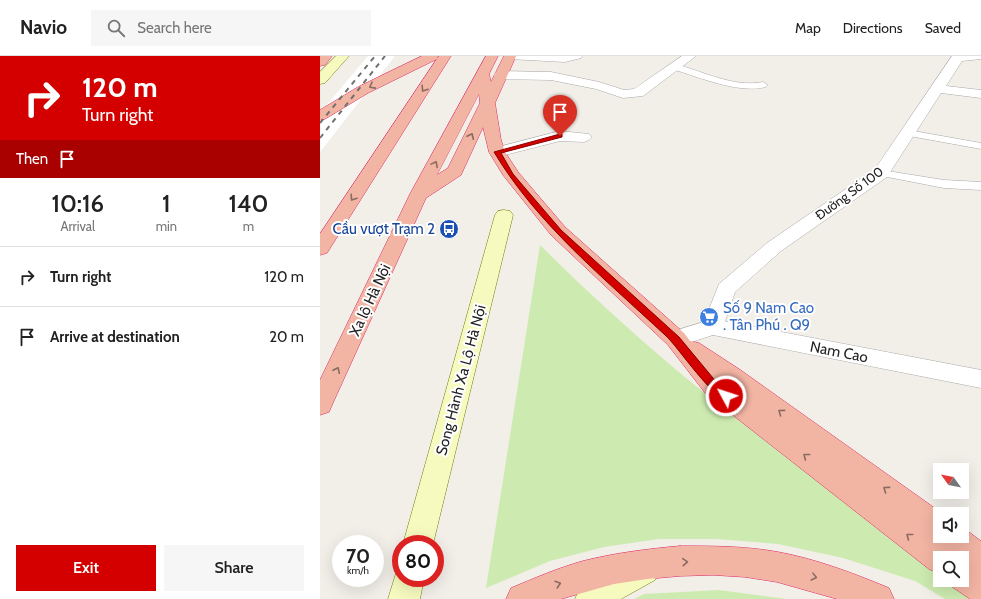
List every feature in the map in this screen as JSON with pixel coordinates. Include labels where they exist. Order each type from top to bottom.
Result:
[{"type":"highway","points":[[320,62],[326,56]]},
{"type":"highway","points":[[320,116],[363,90],[432,56]]},
{"type":"highway","points":[[320,249],[445,56]]},
{"type":"highway","name":"Xa lộ Hà Nội","points":[[419,194],[455,171],[487,104],[492,74],[492,56]]},
{"type":"highway","name":"Xa lộ Hà Nội","points":[[320,405],[419,194],[492,74],[510,56]]},
{"type":"highway","points":[[487,104],[493,140],[497,152],[511,174],[558,232],[676,339],[731,375],[933,524]]},
{"type":"highway","points":[[676,339],[714,387],[933,554]]},
{"type":"highway","points":[[959,543],[981,559]]},
{"type":"highway","points":[[522,599],[545,588],[599,571],[653,564],[708,560],[777,567],[839,583],[878,599]]},
{"type":"highway","points":[[969,580],[981,588]]},
{"type":"main road","points":[[320,80],[343,56]]},
{"type":"main road","name":"Song Hành Xa Lộ Hà Nội","points":[[420,535],[504,215]]},
{"type":"main road","points":[[591,599],[653,564]]},
{"type":"main road","points":[[404,599],[407,587]]},
{"type":"street","points":[[492,74],[551,76],[599,86],[623,94],[638,93],[690,56]]},
{"type":"street","name":"Đường Số 100","points":[[713,327],[726,290],[774,247],[881,173],[938,89],[952,63],[958,57],[977,56]]},
{"type":"street","points":[[938,89],[981,94]]},
{"type":"street","points":[[497,152],[560,136],[584,137]]},
{"type":"street","name":"Nam Cao","points":[[676,339],[713,327],[981,379]]},
{"type":"lane","points":[[510,56],[565,59],[578,56]]},
{"type":"lane","points":[[675,67],[723,81],[750,86],[763,85]]},
{"type":"lane","points":[[908,133],[981,146]]},
{"type":"lane","points":[[881,173],[944,184],[981,186]]},
{"type":"green space","points":[[540,245],[623,323],[674,368],[806,471],[933,565],[933,587],[963,587],[979,599],[945,599],[915,581],[843,558],[778,544],[716,539],[659,539],[604,547],[550,561],[486,588]]},
{"type":"green space","points":[[719,590],[787,599],[634,599],[644,594]]},
{"type":"pier","points":[[368,56],[395,56],[320,152],[320,113]]},
{"type":"railway","points":[[320,123],[375,56]]},
{"type":"railway","points":[[320,138],[385,56]]},
{"type":"place","name":"Cầu vượt Trạm 2","points":[[449,229]]},
{"type":"place","name":"Số 9 Nam Cao . Tân Phú . Q9","points":[[709,317]]},
{"type":"route","points":[[560,136],[497,152],[526,195],[558,232],[676,339],[714,387],[726,396]]}]
